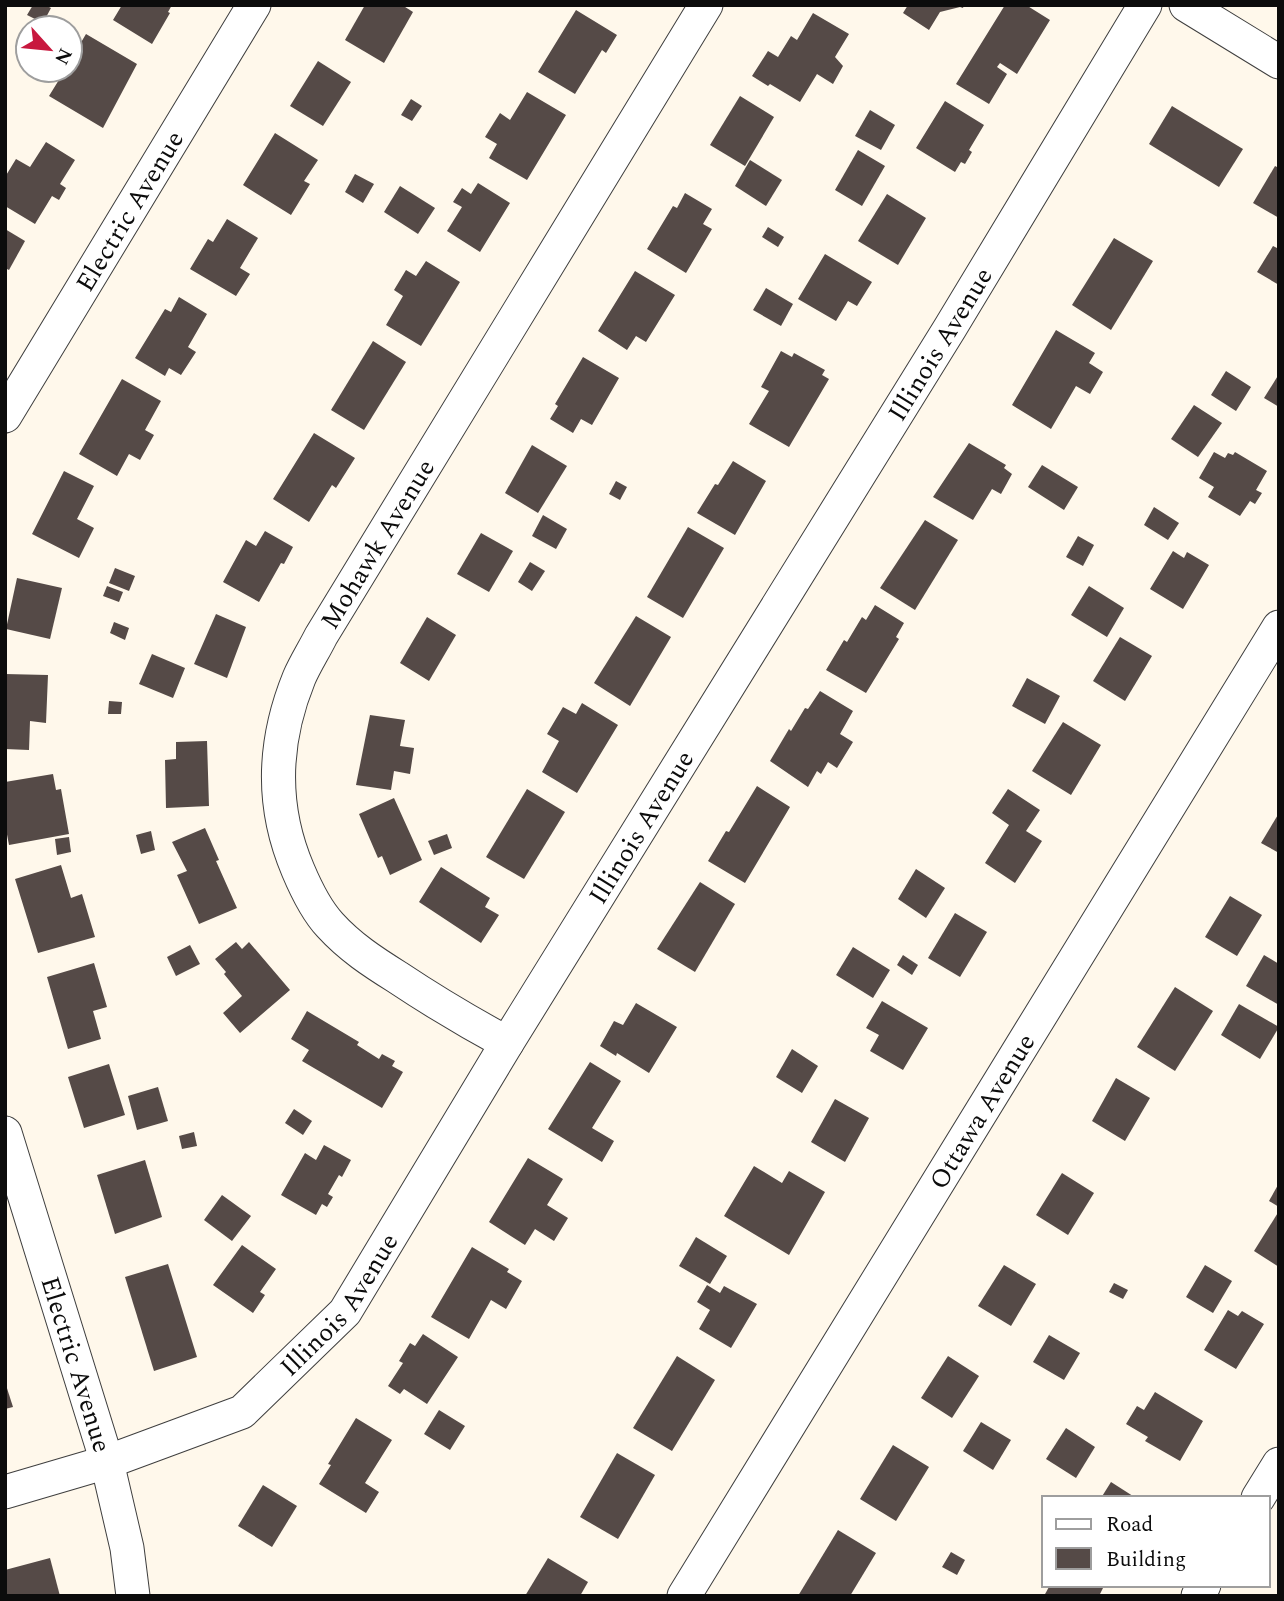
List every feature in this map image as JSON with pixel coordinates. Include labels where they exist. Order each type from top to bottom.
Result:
[{"type":"street","name":"Electric Avenue","points":[[5,416],[254,5]]},
{"type":"street","name":"Mohawk Avenue","points":[[507,1043],[449,1011],[358,952],[329,924],[307,889],[291,852],[282,812],[277,766],[285,720],[299,677],[321,636],[706,5]]},
{"type":"street","name":"Illinois Avenue","points":[[5,1492],[107,1462],[242,1412],[345,1312],[507,1043],[943,340],[1145,5]]},
{"type":"street","points":[[1186,5],[1279,62]]},
{"type":"street","name":"Ottawa Avenue","points":[[684,1596],[1279,627]]},
{"type":"street","name":"Electric Avenue","points":[[5,1133],[107,1462],[127,1548],[133,1596]]},
{"type":"street","points":[[1259,1496],[1279,1464]]},
{"type":"building","points":[[33,5],[51,8],[48,14],[28,14]]},
{"type":"building","points":[[122,5],[172,5],[152,44],[113,20]]},
{"type":"building","points":[[365,5],[402,5],[413,12],[384,63],[345,40]]},
{"type":"building","points":[[908,5],[964,5],[963,8],[940,12],[929,30],[903,13]]},
{"type":"building","points":[[1005,5],[1026,5],[1050,20],[1017,74],[1000,63],[997,67],[1007,74],[989,104],[956,84]]},
{"type":"building","points":[[576,10],[617,35],[606,53],[602,50],[575,94],[538,72]]},
{"type":"building","points":[[813,13],[849,34],[835,57],[843,66],[833,84],[817,74],[800,102],[752,76],[768,51],[778,57],[791,36],[797,40]]},
{"type":"building","points":[[86,34],[137,64],[103,128],[49,96],[56,84],[84,84]]},
{"type":"building","points":[[318,61],[351,82],[323,126],[290,106]]},
{"type":"building","points":[[527,92],[566,115],[527,180],[489,158],[497,144],[485,137],[500,113],[510,120]]},
{"type":"building","points":[[740,96],[774,117],[745,166],[710,145]]},
{"type":"building","points":[[411,99],[422,106],[412,121],[401,115]]},
{"type":"building","points":[[945,101],[984,125],[969,150],[972,152],[965,164],[961,162],[955,172],[916,148]]},
{"type":"building","points":[[1172,106],[1243,149],[1219,187],[1149,144]]},
{"type":"building","points":[[870,110],[895,125],[881,150],[855,136]]},
{"type":"building","points":[[275,133],[318,160],[304,181],[310,184],[291,215],[243,185]]},
{"type":"building","points":[[46,142],[75,160],[60,184],[66,188],[59,200],[52,196],[35,224],[5,206],[5,177],[16,159],[30,167]]},
{"type":"building","points":[[858,150],[885,166],[862,206],[835,190]]},
{"type":"building","points":[[750,160],[782,180],[766,206],[735,186]]},
{"type":"building","points":[[1275,166],[1279,168],[1279,218],[1253,203]]},
{"type":"building","points":[[355,174],[374,184],[363,203],[345,192]]},
{"type":"building","points":[[478,183],[510,203],[480,252],[447,231],[462,207],[453,202],[462,188],[471,194]]},
{"type":"building","points":[[400,186],[435,208],[418,234],[384,212]]},
{"type":"building","points":[[685,193],[712,209],[703,224],[712,229],[686,273],[647,249],[673,206],[677,208]]},
{"type":"building","points":[[887,194],[926,218],[898,265],[858,241]]},
{"type":"building","points":[[227,219],[258,238],[240,268],[250,274],[236,296],[190,269],[208,239],[213,242]]},
{"type":"building","points":[[768,227],[784,237],[778,247],[762,237]]},
{"type":"building","points":[[5,229],[25,241],[9,270],[5,268]]},
{"type":"building","points":[[1114,238],[1153,261],[1111,330],[1072,305]]},
{"type":"building","points":[[1273,246],[1279,249],[1279,285],[1257,272]]},
{"type":"building","points":[[825,254],[872,282],[857,306],[848,301],[836,321],[798,299]]},
{"type":"building","points":[[426,261],[460,282],[421,346],[386,325],[403,296],[394,290],[406,270],[416,276]]},
{"type":"building","points":[[635,271],[675,295],[646,342],[636,336],[627,350],[598,331]]},
{"type":"building","points":[[766,288],[793,304],[781,326],[753,310]]},
{"type":"building","points":[[179,297],[207,314],[188,347],[196,352],[181,375],[169,368],[165,376],[135,358],[165,309],[171,312]]},
{"type":"building","points":[[1056,330],[1095,353],[1089,363],[1103,372],[1090,394],[1076,386],[1051,429],[1012,405]]},
{"type":"building","points":[[373,341],[406,362],[364,430],[331,410]]},
{"type":"building","points":[[781,351],[792,357],[794,353],[825,370],[822,375],[829,379],[789,447],[749,424],[769,391],[761,387]]},
{"type":"building","points":[[583,357],[619,378],[592,425],[581,419],[573,433],[550,419],[558,406],[555,404]]},
{"type":"building","points":[[1226,371],[1251,387],[1236,411],[1211,395]]},
{"type":"building","points":[[1279,374],[1279,407],[1264,398]]},
{"type":"building","points":[[122,379],[161,401],[145,430],[154,435],[140,460],[129,454],[117,476],[79,454]]},
{"type":"building","points":[[1194,405],[1222,423],[1198,457],[1171,439]]},
{"type":"building","points":[[314,433],[355,458],[336,488],[332,485],[309,522],[273,499]]},
{"type":"building","points":[[969,443],[1006,465],[1004,468],[1012,474],[1001,494],[992,489],[973,520],[933,497]]},
{"type":"building","points":[[532,445],[567,466],[538,513],[505,493]]},
{"type":"building","points":[[1214,452],[1225,458],[1228,453],[1233,455],[1235,452],[1267,471],[1256,490],[1262,493],[1255,504],[1250,501],[1240,516],[1208,497],[1214,487],[1199,478]]},
{"type":"building","points":[[733,461],[766,481],[735,535],[697,513]]},
{"type":"building","points":[[1042,465],[1078,487],[1064,510],[1028,487]]},
{"type":"building","points":[[64,471],[94,486],[77,519],[94,528],[79,558],[32,534]]},
{"type":"building","points":[[616,481],[627,487],[620,500],[609,494]]},
{"type":"building","points":[[1154,507],[1179,523],[1168,540],[1144,525]]},
{"type":"building","points":[[543,515],[567,529],[556,549],[532,536]]},
{"type":"building","points":[[925,520],[958,540],[915,610],[880,588]]},
{"type":"building","points":[[688,527],[724,548],[683,618],[647,597]]},
{"type":"building","points":[[265,531],[293,547],[259,602],[223,582],[246,540],[256,546]]},
{"type":"building","points":[[481,533],[513,551],[489,592],[457,574]]},
{"type":"building","points":[[1078,536],[1094,545],[1083,566],[1066,557]]},
{"type":"building","points":[[1173,551],[1184,558],[1187,552],[1209,565],[1183,609],[1150,589]]},
{"type":"building","points":[[530,562],[545,571],[532,591],[518,582]]},
{"type":"building","points":[[115,568],[135,576],[129,591],[109,583]]},
{"type":"building","points":[[17,578],[62,588],[50,639],[6,629]]},
{"type":"building","points":[[107,586],[123,592],[119,602],[103,596]]},
{"type":"building","points":[[1089,586],[1124,608],[1107,637],[1071,615]]},
{"type":"building","points":[[875,605],[904,623],[896,637],[899,639],[866,693],[826,670],[844,640],[847,642],[862,617],[866,620]]},
{"type":"building","points":[[216,614],[246,627],[227,678],[194,664]]},
{"type":"building","points":[[636,616],[671,637],[630,706],[594,683]]},
{"type":"building","points":[[427,617],[456,635],[429,681],[400,663]]},
{"type":"building","points":[[114,622],[129,628],[125,640],[110,633]]},
{"type":"building","points":[[1120,637],[1152,656],[1125,701],[1093,681]]},
{"type":"building","points":[[152,654],[185,668],[173,698],[139,684]]},
{"type":"building","points":[[5,674],[48,675],[46,723],[30,721],[29,750],[5,749]]},
{"type":"building","points":[[1027,678],[1060,696],[1045,724],[1012,706]]},
{"type":"building","points":[[820,691],[853,711],[840,734],[853,742],[837,768],[828,762],[821,774],[817,771],[808,787],[770,761],[789,729],[791,731],[805,708],[808,709]]},
{"type":"building","points":[[109,701],[122,702],[121,714],[108,714]]},
{"type":"building","points":[[582,703],[618,725],[577,793],[542,772],[559,741],[547,734],[563,707],[576,714]]},
{"type":"building","points":[[370,715],[405,720],[400,746],[414,748],[410,774],[394,771],[391,790],[356,785]]},
{"type":"building","points":[[1063,722],[1101,745],[1071,795],[1032,771]]},
{"type":"building","points":[[207,741],[209,806],[166,808],[165,760],[176,759],[176,742]]},
{"type":"building","points":[[53,774],[56,790],[61,789],[69,834],[9,845],[5,824],[5,782]]},
{"type":"building","points":[[757,786],[790,807],[745,883],[708,861]]},
{"type":"building","points":[[527,789],[565,812],[524,879],[486,857]]},
{"type":"building","points":[[1008,789],[1040,810],[1026,831],[1042,841],[1015,883],[985,863],[1009,825],[992,813]]},
{"type":"building","points":[[394,798],[422,860],[390,875],[382,856],[378,858],[359,814]]},
{"type":"building","points":[[1279,813],[1279,853],[1261,843]]},
{"type":"building","points":[[205,828],[237,908],[199,924],[177,875],[187,871],[172,842]]},
{"type":"building","points":[[151,831],[155,850],[141,854],[136,835]]},
{"type":"building","points":[[447,834],[452,848],[434,855],[428,841]]},
{"type":"building","points":[[69,837],[71,852],[57,855],[55,839]]},
{"type":"building","points":[[61,865],[71,898],[82,894],[95,937],[38,953],[15,879]]},
{"type":"building","points":[[441,867],[490,898],[485,907],[499,915],[481,943],[419,902]]},
{"type":"building","points":[[916,869],[945,888],[926,918],[898,899]]},
{"type":"building","points":[[700,882],[735,904],[695,972],[657,949]]},
{"type":"building","points":[[1230,896],[1262,915],[1237,956],[1205,937]]},
{"type":"building","points":[[955,913],[987,932],[960,977],[928,958]]},
{"type":"building","points":[[236,942],[242,949],[249,942],[290,990],[240,1033],[223,1013],[242,996],[215,959]]},
{"type":"building","points":[[190,945],[200,964],[176,976],[167,957]]},
{"type":"building","points":[[853,947],[890,970],[873,998],[836,975]]},
{"type":"building","points":[[903,955],[918,965],[912,975],[897,965]]},
{"type":"building","points":[[1264,955],[1279,964],[1279,1005],[1246,986]]},
{"type":"building","points":[[94,963],[107,1007],[93,1011],[101,1039],[68,1049],[47,977]]},
{"type":"building","points":[[1175,987],[1213,1011],[1175,1071],[1137,1047]]},
{"type":"building","points":[[882,1001],[928,1028],[903,1070],[870,1051],[879,1035],[866,1028]]},
{"type":"building","points":[[636,1003],[677,1027],[649,1073],[600,1046],[614,1021],[623,1025]]},
{"type":"building","points":[[1239,1004],[1279,1027],[1260,1059],[1221,1035]]},
{"type":"building","points":[[307,1011],[359,1042],[357,1045],[379,1059],[382,1054],[395,1061],[392,1066],[403,1072],[382,1108],[302,1061],[309,1050],[291,1039]]},
{"type":"building","points":[[792,1049],[818,1066],[802,1093],[776,1077]]},
{"type":"building","points":[[590,1062],[621,1081],[592,1128],[614,1141],[602,1162],[548,1129]]},
{"type":"building","points":[[109,1064],[125,1115],[84,1128],[68,1077]]},
{"type":"building","points":[[1116,1078],[1150,1098],[1125,1141],[1092,1121]]},
{"type":"building","points":[[158,1087],[168,1121],[137,1130],[128,1096]]},
{"type":"building","points":[[835,1099],[869,1118],[845,1162],[811,1142]]},
{"type":"building","points":[[294,1109],[312,1121],[303,1135],[285,1123]]},
{"type":"building","points":[[194,1132],[197,1146],[182,1149],[179,1136]]},
{"type":"building","points":[[324,1145],[351,1160],[328,1194],[333,1197],[327,1207],[322,1204],[316,1215],[281,1195],[305,1153],[316,1160]]},
{"type":"building","points":[[528,1158],[563,1179],[547,1205],[568,1218],[554,1241],[535,1229],[525,1245],[489,1222]]},
{"type":"building","points":[[145,1160],[162,1217],[115,1234],[97,1175]]},
{"type":"building","points":[[754,1166],[782,1183],[789,1171],[825,1192],[789,1255],[724,1216]]},
{"type":"building","points":[[1062,1173],[1094,1193],[1068,1235],[1036,1215]]},
{"type":"building","points":[[1279,1183],[1279,1207],[1269,1201]]},
{"type":"building","points":[[222,1195],[251,1216],[232,1241],[204,1220]]},
{"type":"building","points":[[1279,1211],[1279,1267],[1254,1251]]},
{"type":"building","points":[[696,1237],[727,1256],[710,1284],[679,1266]]},
{"type":"building","points":[[242,1245],[276,1269],[260,1292],[265,1295],[253,1313],[213,1285]]},
{"type":"building","points":[[472,1247],[509,1269],[507,1272],[522,1281],[506,1309],[491,1300],[469,1339],[431,1317]]},
{"type":"building","points":[[168,1264],[197,1357],[154,1371],[125,1277]]},
{"type":"building","points":[[1004,1265],[1036,1284],[1011,1326],[978,1306]]},
{"type":"building","points":[[1205,1265],[1232,1281],[1213,1313],[1186,1297]]},
{"type":"building","points":[[1114,1283],[1128,1290],[1123,1299],[1109,1292]]},
{"type":"building","points":[[707,1285],[720,1293],[724,1286],[757,1304],[731,1348],[699,1329],[710,1310],[697,1302]]},
{"type":"building","points":[[1228,1310],[1238,1316],[1242,1311],[1264,1324],[1236,1369],[1204,1350]]},
{"type":"building","points":[[423,1334],[458,1357],[427,1404],[404,1389],[400,1394],[388,1386],[403,1363],[399,1361],[410,1343],[415,1346]]},
{"type":"building","points":[[1049,1335],[1080,1353],[1064,1380],[1033,1362]]},
{"type":"building","points":[[677,1356],[715,1380],[672,1451],[633,1428]]},
{"type":"building","points":[[948,1356],[979,1376],[952,1418],[921,1398]]},
{"type":"building","points":[[5,1382],[13,1407],[5,1409]]},
{"type":"building","points":[[1155,1392],[1203,1421],[1180,1461],[1145,1441],[1148,1437],[1126,1424],[1137,1406],[1144,1410]]},
{"type":"building","points":[[439,1410],[465,1426],[450,1450],[424,1434]]},
{"type":"building","points":[[356,1418],[392,1440],[365,1483],[379,1492],[366,1513],[319,1484]]},
{"type":"building","points":[[981,1422],[1011,1440],[993,1470],[963,1451]]},
{"type":"building","points":[[1066,1428],[1095,1447],[1076,1478],[1046,1459]]},
{"type":"building","points":[[893,1445],[929,1467],[896,1521],[860,1499]]},
{"type":"building","points":[[617,1453],[655,1475],[618,1539],[580,1517]]},
{"type":"building","points":[[1111,1482],[1133,1496],[1102,1496]]},
{"type":"building","points":[[263,1485],[297,1506],[272,1547],[238,1526]]},
{"type":"building","points":[[838,1530],[876,1553],[850,1596],[798,1596]]},
{"type":"building","points":[[951,1552],[965,1560],[957,1575],[942,1567]]},
{"type":"building","points":[[50,1558],[60,1596],[5,1596],[5,1570]]},
{"type":"building","points":[[548,1558],[588,1582],[580,1596],[525,1596]]},
{"type":"building","points":[[1049,1587],[1103,1588],[1099,1596],[1044,1596]]}]
